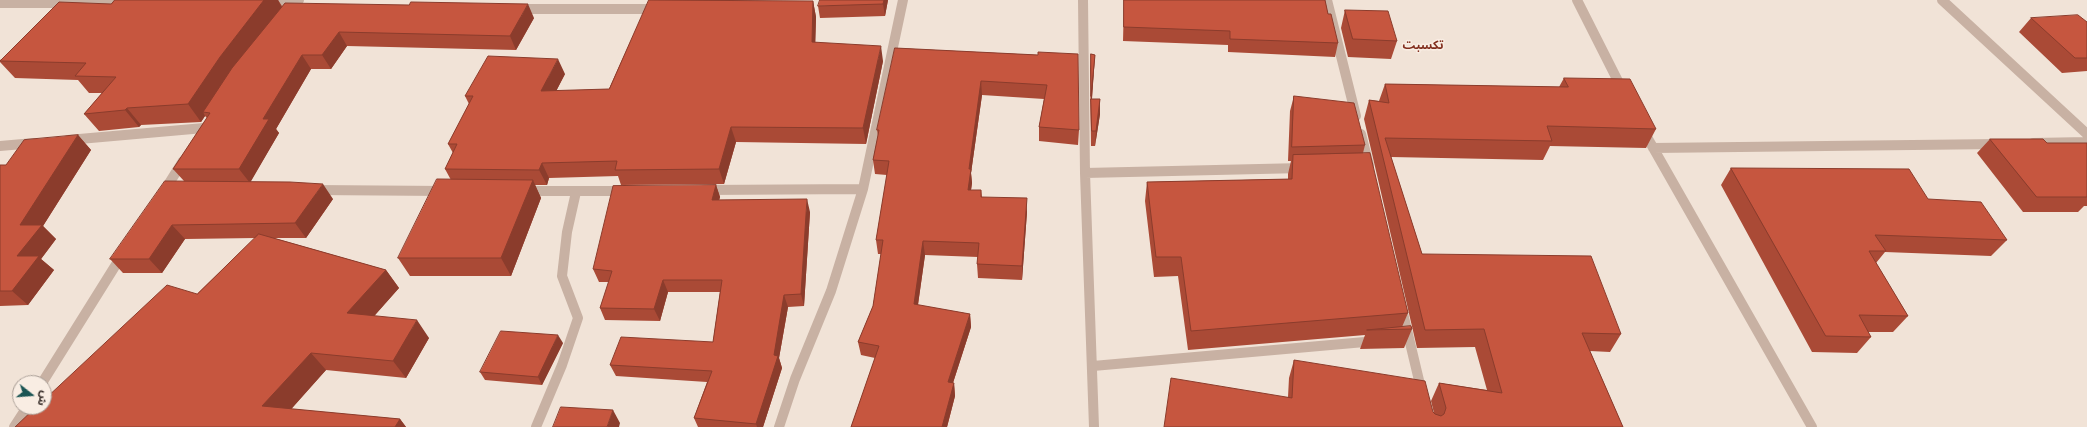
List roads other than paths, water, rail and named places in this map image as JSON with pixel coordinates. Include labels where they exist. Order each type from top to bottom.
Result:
[{"type":"street","points":[[779,427],[795,380],[831,291],[863,189],[903,0]]},
{"type":"street","points":[[1083,0],[1085,174],[1094,427]]},
{"type":"street","points":[[1327,0],[1367,169]]},
{"type":"street","points":[[1576,0],[1627,99]]},
{"type":"street","points":[[1942,0],[2087,134]]},
{"type":"street","points":[[0,3],[138,2]]},
{"type":"street","points":[[258,2],[296,2],[308,6]]},
{"type":"street","points":[[279,24],[296,2]]},
{"type":"street","points":[[510,9],[667,9]]},
{"type":"street","points":[[1638,120],[1812,427]]},
{"type":"street","points":[[0,146],[206,125],[195,142]]},
{"type":"street","points":[[2024,143],[2087,142]]},
{"type":"street","points":[[1653,148],[2008,144]]},
{"type":"street","points":[[157,202],[187,155]]},
{"type":"street","points":[[1085,174],[1314,167]]},
{"type":"street","points":[[166,188],[181,189]]},
{"type":"street","points":[[696,190],[863,189]]},
{"type":"street","points":[[300,190],[458,191]]},
{"type":"street","points":[[513,191],[632,191]]},
{"type":"street","points":[[536,427],[562,365],[578,318],[562,276],[567,232],[576,192]]},
{"type":"street","points":[[47,375],[127,247]]},
{"type":"street","points":[[1400,301],[1404,339],[1425,405]]},
{"type":"street","points":[[1093,366],[1384,340]]},
{"type":"street","points":[[14,427],[22,415]]},
{"type":"district","name":"تكسبت","points":[[1423,46]]}]
